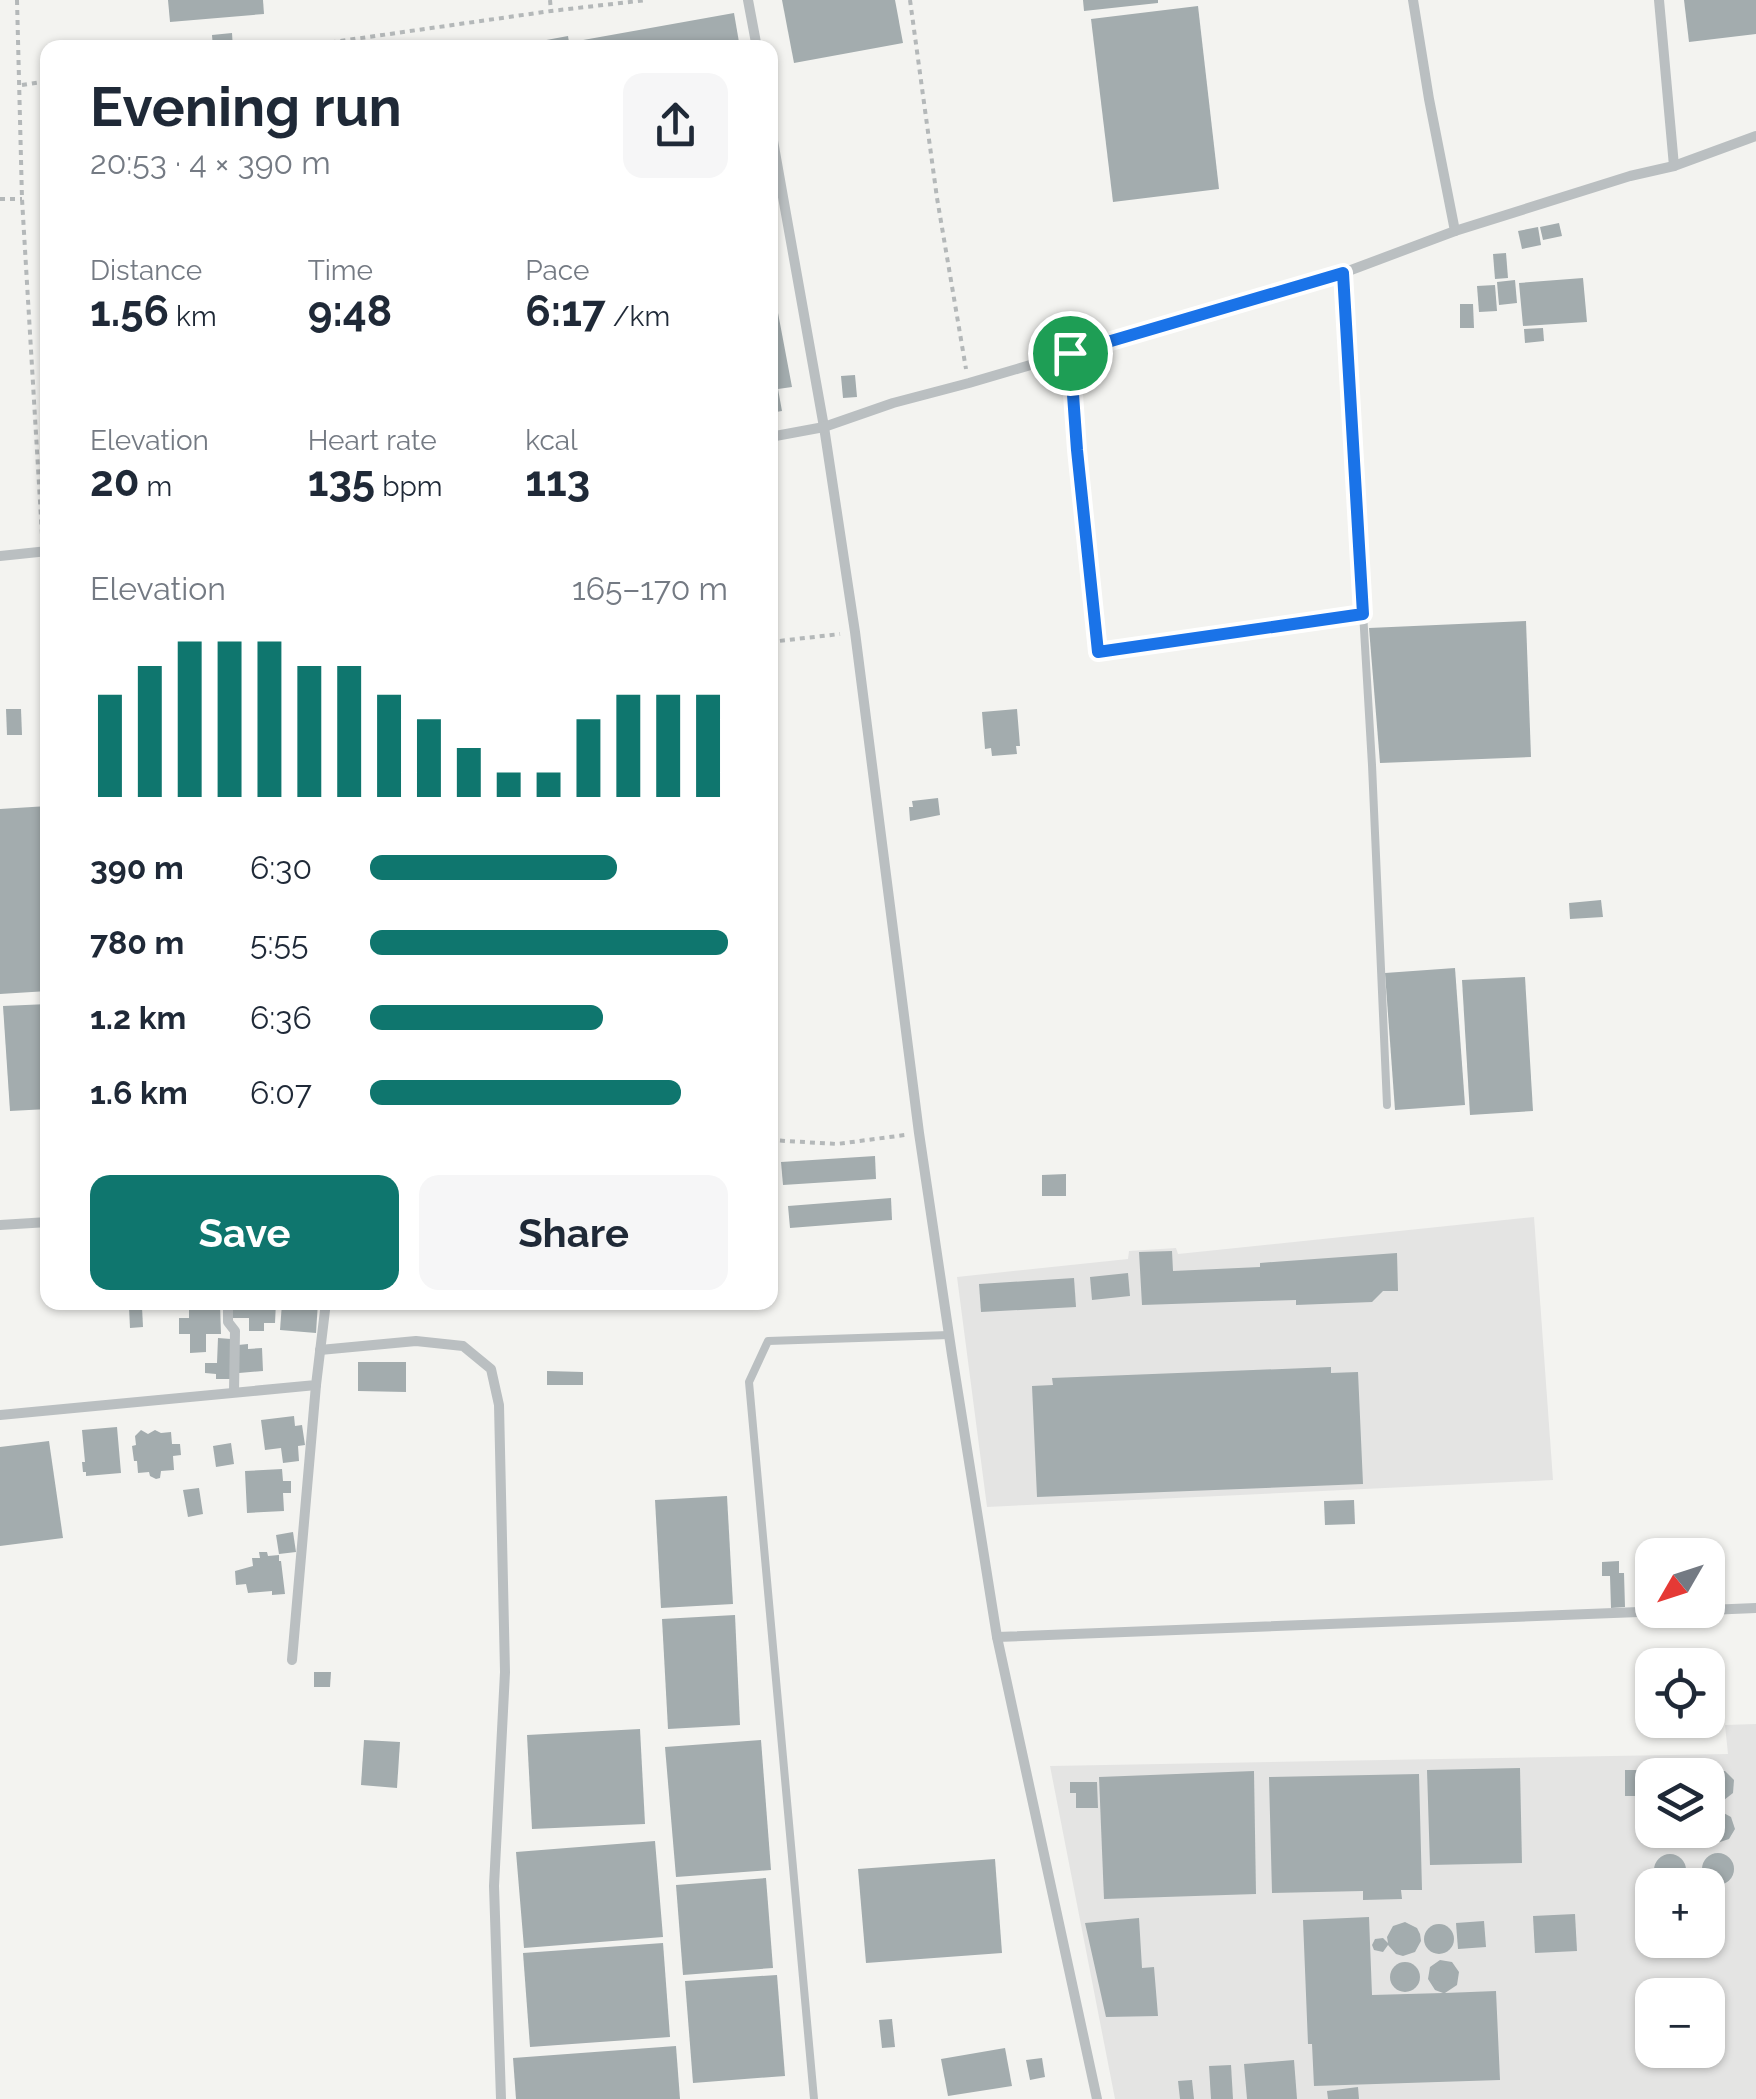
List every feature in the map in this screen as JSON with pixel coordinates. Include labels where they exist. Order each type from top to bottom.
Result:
[{"type":"street","points":[[748,0],[756,40]]},
{"type":"street","points":[[1413,0],[1456,231]]},
{"type":"street","points":[[1659,0],[1674,166]]},
{"type":"street","points":[[778,436],[824,427],[893,403],[1343,273],[1456,231],[1674,166],[1756,136]]},
{"type":"street","points":[[778,169],[824,427],[919,1133],[997,1637],[1097,2099]]},
{"type":"street","points":[[0,556],[40,552]]},
{"type":"street","points":[[0,1225],[40,1222]]},
{"type":"street","points":[[228,1310],[228,1322],[236,1331],[234,1392]]},
{"type":"street","points":[[292,1660],[325,1310]]},
{"type":"street","points":[[320,1350],[416,1341],[463,1346],[491,1370],[499,1405],[505,1672],[494,1886],[501,2099]]},
{"type":"street","points":[[0,1415],[316,1385]]},
{"type":"street","points":[[1725,1609],[1756,1608]]},
{"type":"street","points":[[997,1637],[1635,1612]]},
{"type":"lane","points":[[1343,273],[1387,1106]]},
{"type":"lane","points":[[814,2099],[749,1382],[768,1341],[949,1335]]},
{"type":"path","points":[[17,0],[22,198],[40,475]]},
{"type":"path","points":[[550,0],[551,11]]},
{"type":"path","points":[[347,40],[647,0]]},
{"type":"path","points":[[910,0],[969,383]]},
{"type":"path","points":[[20,85],[40,82]]},
{"type":"path","points":[[0,198],[22,198]]},
{"type":"path","points":[[1070,353],[1098,652],[1363,614]]},
{"type":"path","points":[[778,641],[854,632]]},
{"type":"path","points":[[778,1140],[837,1144],[919,1133]]},
{"type":"shaded area","points":[[1534,1217],[1553,1480],[987,1507],[957,1277],[1128,1259],[1129,1251],[1176,1248],[1178,1254]]},
{"type":"shaded area","points":[[1756,1724],[1756,2099],[1115,2099],[1050,1766],[1728,1754],[1725,1725]]},
{"type":"building","points":[[168,0],[263,0],[264,14],[170,22]]},
{"type":"building","points":[[782,0],[895,0],[903,43],[794,63]]},
{"type":"building","points":[[1083,0],[1158,0],[1158,3],[1084,11]]},
{"type":"building","points":[[1684,0],[1756,0],[1756,34],[1689,42]]},
{"type":"building","points":[[1198,6],[1219,189],[1113,202],[1091,19]]},
{"type":"building","points":[[734,13],[739,40],[583,40]]},
{"type":"building","points":[[232,33],[232,40],[212,40],[212,35]]},
{"type":"building","points":[[1559,223],[1562,236],[1543,240],[1540,227]]},
{"type":"building","points":[[1538,227],[1541,245],[1522,249],[1518,231]]},
{"type":"building","points":[[1506,253],[1508,278],[1495,279],[1493,254]]},
{"type":"building","points":[[1583,278],[1587,322],[1523,326],[1519,283]]},
{"type":"building","points":[[1515,280],[1517,303],[1499,305],[1497,282]]},
{"type":"building","points":[[1495,285],[1497,311],[1479,312],[1477,286]]},
{"type":"building","points":[[1460,304],[1473,304],[1474,328],[1460,328]]},
{"type":"building","points":[[778,313],[792,387],[778,389]]},
{"type":"building","points":[[1543,328],[1544,341],[1525,343],[1524,329]]},
{"type":"building","points":[[855,375],[857,397],[843,398],[841,376]]},
{"type":"building","points":[[1526,621],[1531,757],[1380,763],[1369,628]]},
{"type":"building","points":[[6,709],[21,709],[22,735],[7,735]]},
{"type":"building","points":[[1017,709],[1017,754],[992,756],[991,748],[985,749],[982,712]]},
{"type":"building","points":[[938,798],[940,815],[910,821],[912,801]]},
{"type":"building","points":[[40,806],[40,992],[0,994],[0,809]]},
{"type":"building","points":[[1601,900],[1603,917],[1570,919],[1569,903]]},
{"type":"building","points":[[1455,968],[1465,1105],[1395,1110],[1385,973]]},
{"type":"building","points":[[1525,977],[1533,1111],[1470,1115],[1462,980]]},
{"type":"building","points":[[40,1004],[40,1109],[10,1111],[3,1006]]},
{"type":"building","points":[[875,1156],[876,1179],[783,1185],[781,1162]]},
{"type":"building","points":[[1066,1174],[1066,1196],[1042,1196],[1042,1175]]},
{"type":"building","points":[[891,1198],[892,1220],[790,1228],[788,1206]]},
{"type":"building","points":[[1172,1251],[1173,1271],[1397,1253],[1398,1291],[1383,1291],[1372,1302],[1142,1305],[1139,1252]]},
{"type":"building","points":[[1128,1273],[1130,1296],[1092,1300],[1090,1277]]},
{"type":"building","points":[[1074,1278],[1076,1307],[981,1312],[979,1284]]},
{"type":"building","points":[[129,1310],[142,1310],[143,1327],[130,1328]]},
{"type":"building","points":[[189,1310],[220,1310],[221,1334],[206,1334],[206,1352],[190,1353],[190,1334],[179,1334],[179,1318],[189,1318]]},
{"type":"building","points":[[230,1310],[276,1310],[275,1323],[264,1323],[264,1331],[249,1331],[249,1318],[230,1318]]},
{"type":"building","points":[[281,1310],[317,1310],[316,1333],[280,1330]]},
{"type":"building","points":[[218,1338],[231,1339],[230,1379],[216,1379],[216,1374],[205,1373],[205,1363],[217,1363]]},
{"type":"building","points":[[248,1344],[248,1349],[262,1348],[263,1371],[239,1373],[238,1345]]},
{"type":"building","points":[[358,1362],[406,1362],[406,1392],[358,1391]]},
{"type":"building","points":[[1331,1367],[1331,1373],[1358,1372],[1363,1484],[1037,1497],[1032,1386],[1053,1385],[1052,1378]]},
{"type":"building","points":[[547,1371],[583,1372],[583,1385],[547,1385]]},
{"type":"building","points":[[294,1416],[295,1426],[302,1425],[305,1445],[298,1446],[299,1461],[283,1463],[281,1448],[265,1450],[261,1420]]},
{"type":"building","points":[[117,1427],[121,1473],[86,1476],[82,1430]]},
{"type":"building","points":[[141,1430],[148,1434],[155,1430],[171,1432],[172,1444],[180,1444],[181,1455],[173,1456],[174,1470],[161,1471],[156,1479],[149,1472],[138,1473],[132,1446]]},
{"type":"building","points":[[49,1441],[63,1538],[0,1546],[0,1447]]},
{"type":"building","points":[[231,1443],[234,1464],[216,1467],[213,1446]]},
{"type":"building","points":[[282,1469],[283,1481],[291,1481],[291,1493],[283,1493],[284,1511],[247,1513],[245,1471]]},
{"type":"building","points":[[199,1488],[203,1514],[188,1517],[183,1490]]},
{"type":"building","points":[[727,1496],[733,1604],[661,1608],[655,1500]]},
{"type":"building","points":[[1354,1500],[1355,1524],[1325,1525],[1324,1501]]},
{"type":"building","points":[[293,1532],[296,1552],[279,1554],[276,1535]]},
{"type":"building","points":[[259,1552],[279,1555],[285,1594],[248,1593],[246,1584],[236,1585],[235,1571],[253,1566],[252,1558],[260,1558]]},
{"type":"building","points":[[1619,1561],[1619,1573],[1624,1573],[1625,1607],[1611,1608],[1610,1576],[1602,1576],[1602,1562]]},
{"type":"building","points":[[735,1615],[740,1725],[668,1729],[662,1619]]},
{"type":"building","points":[[314,1672],[331,1672],[330,1687],[314,1687]]},
{"type":"building","points":[[640,1729],[645,1824],[532,1829],[527,1735]]},
{"type":"building","points":[[364,1740],[400,1742],[397,1788],[361,1785]]},
{"type":"building","points":[[761,1740],[771,1870],[676,1877],[665,1747]]},
{"type":"building","points":[[1520,1768],[1522,1863],[1430,1865],[1427,1770]]},
{"type":"building","points":[[1625,1770],[1635,1770],[1635,1796],[1625,1796]]},
{"type":"building","points":[[1254,1771],[1256,1894],[1104,1899],[1099,1777]]},
{"type":"building","points":[[1725,1771],[1734,1780],[1733,1793],[1725,1799]]},
{"type":"building","points":[[1419,1774],[1422,1890],[1401,1890],[1402,1899],[1363,1900],[1363,1891],[1272,1893],[1269,1777]]},
{"type":"building","points":[[1070,1782],[1097,1782],[1098,1808],[1076,1808],[1076,1793],[1070,1793]]},
{"type":"building","points":[[1725,1814],[1731,1817],[1735,1829],[1725,1840]]},
{"type":"building","points":[[655,1841],[663,1937],[524,1948],[516,1852]]},
{"type":"building","points":[[1718,1853],[1733,1863],[1733,1875],[1725,1883],[1725,1868],[1702,1868],[1707,1858]]},
{"type":"building","points":[[1670,1854],[1686,1868],[1654,1868],[1659,1859]]},
{"type":"building","points":[[995,1859],[1002,1953],[866,1963],[858,1869]]},
{"type":"building","points":[[766,1878],[773,1968],[683,1975],[676,1885]]},
{"type":"building","points":[[1575,1914],[1577,1951],[1535,1953],[1533,1916]]},
{"type":"building","points":[[1369,1917],[1372,1995],[1443,1993],[1435,1990],[1428,1979],[1430,1967],[1440,1960],[1452,1962],[1459,1972],[1457,1985],[1445,1993],[1496,1991],[1500,2080],[1314,2086],[1312,2044],[1308,2044],[1303,1920]]},
{"type":"building","points":[[1139,1918],[1142,1968],[1154,1967],[1158,2016],[1106,2017],[1085,1923]]},
{"type":"building","points":[[1484,1921],[1486,1947],[1458,1949],[1456,1923]]},
{"type":"building","points":[[1405,1922],[1420,1934],[1415,1952],[1403,1956],[1388,1945],[1383,1952],[1374,1950],[1375,1939],[1383,1938],[1388,1943],[1393,1926]]},
{"type":"building","points":[[1439,1924],[1450,1928],[1454,1939],[1450,1950],[1439,1954],[1428,1950],[1424,1939],[1428,1928]]},
{"type":"building","points":[[663,1943],[670,2037],[530,2047],[523,1953]]},
{"type":"building","points":[[1405,1962],[1416,1966],[1420,1977],[1416,1988],[1405,1992],[1394,1988],[1390,1977],[1394,1966]]},
{"type":"building","points":[[777,1975],[785,2076],[693,2083],[685,1981]]},
{"type":"building","points":[[892,2019],[895,2047],[882,2048],[879,2020]]},
{"type":"building","points":[[676,2046],[680,2099],[516,2099],[513,2058]]},
{"type":"building","points":[[1005,2048],[1012,2086],[948,2096],[941,2059]]},
{"type":"building","points":[[1042,2058],[1045,2077],[1030,2080],[1026,2060]]},
{"type":"building","points":[[1294,2060],[1297,2099],[1247,2099],[1244,2064]]},
{"type":"building","points":[[1231,2065],[1233,2099],[1211,2099],[1209,2066]]},
{"type":"building","points":[[1192,2080],[1194,2099],[1180,2099],[1178,2081]]},
{"type":"building","points":[[1358,2087],[1359,2099],[1328,2099],[1327,2091]]},
{"type":"route","points":[[1343,273],[1363,614],[1098,652],[1070,353],[1343,273]]}]
